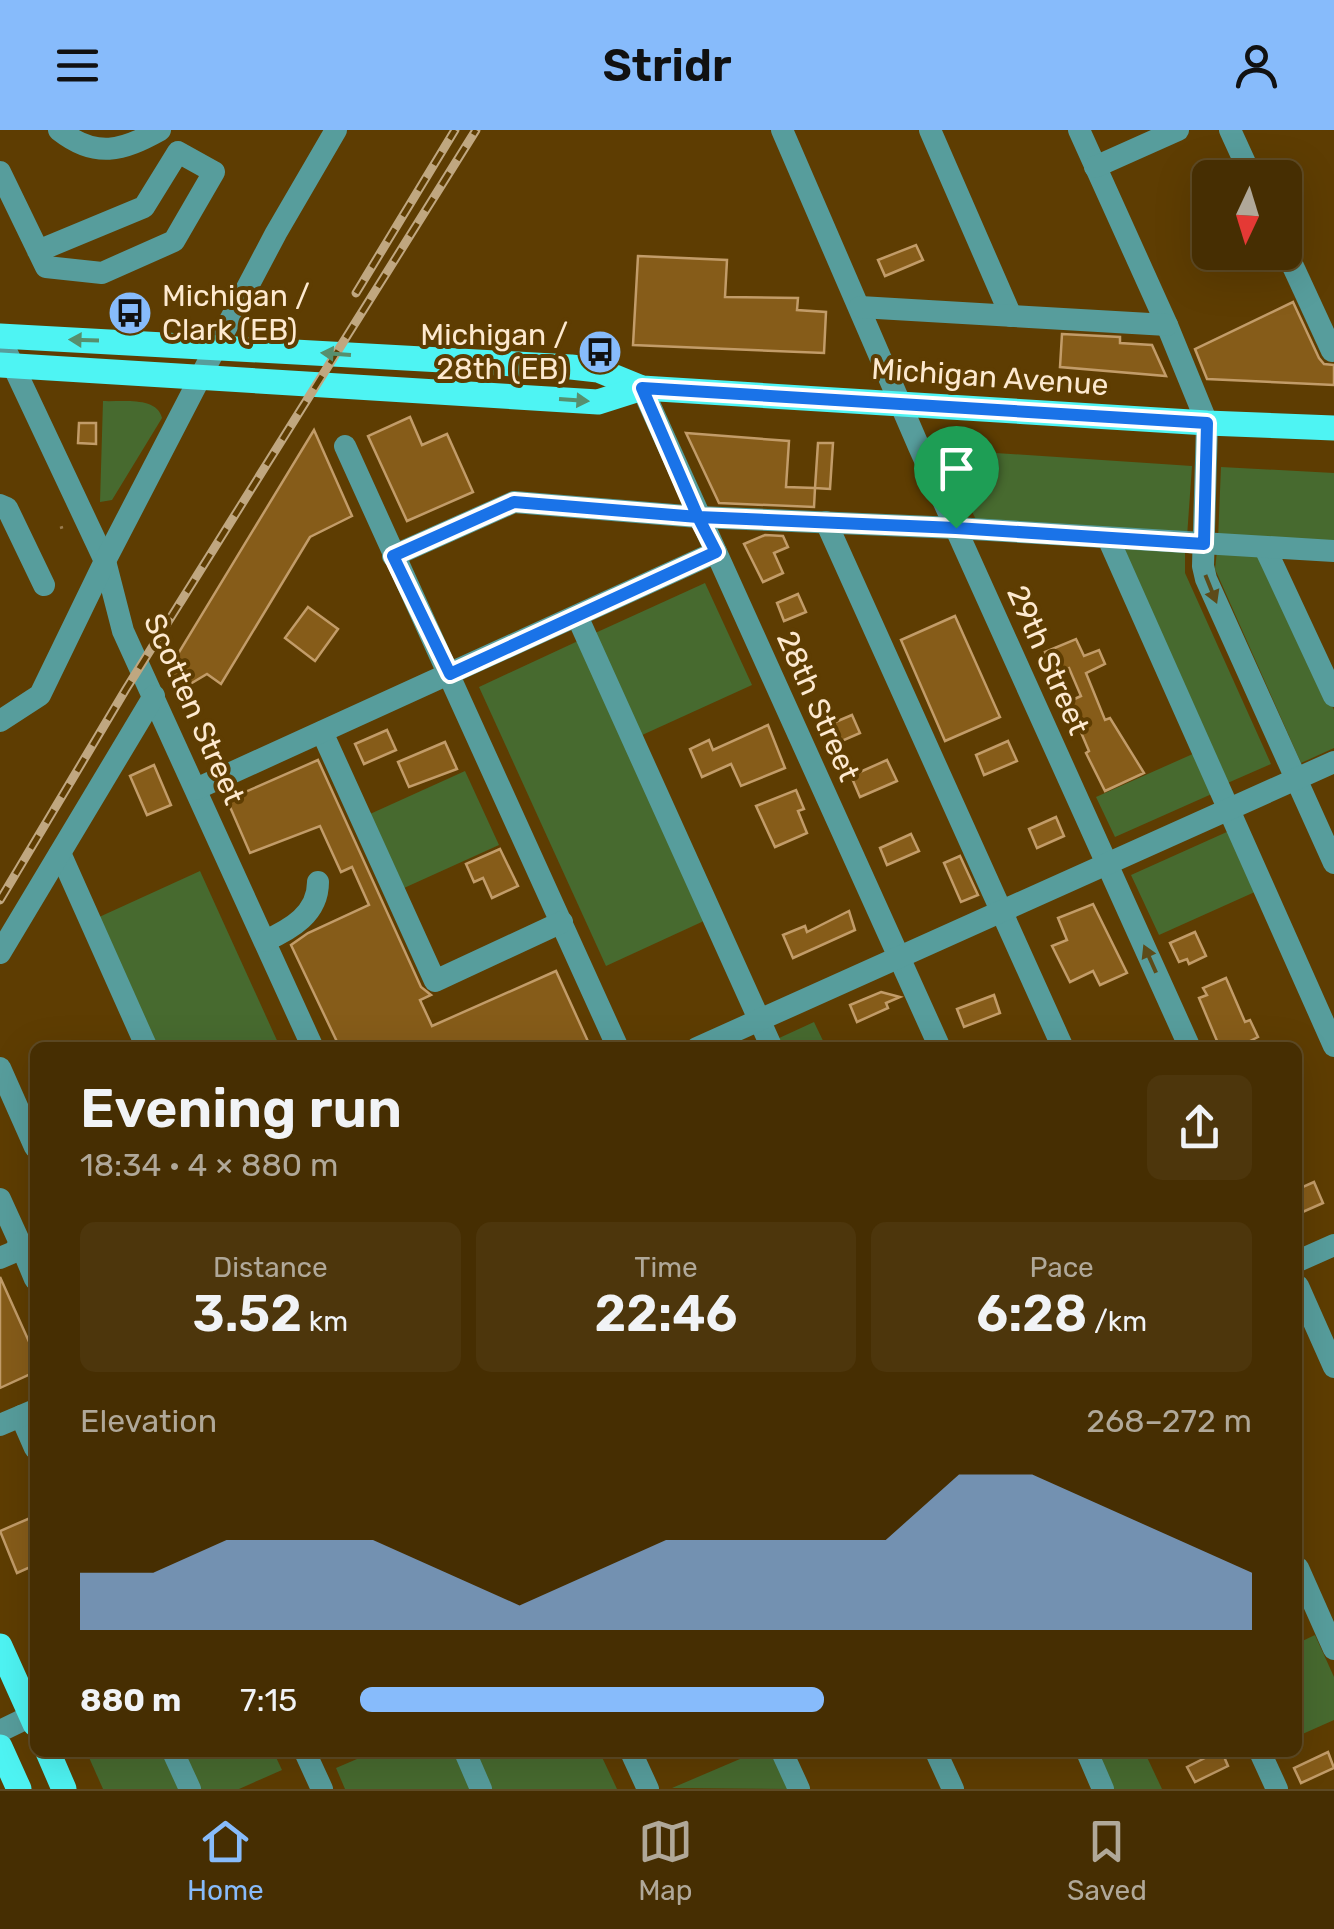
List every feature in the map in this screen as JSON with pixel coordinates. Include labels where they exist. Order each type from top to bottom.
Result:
[{"type":"main road","name":"Michigan Avenue","points":[[0,337],[217,345],[598,370],[642,388],[1334,428]]},
{"type":"main road","name":"Michigan Avenue","points":[[0,365],[598,402],[642,388]]},
{"type":"main road","points":[[0,1646],[30,1713]]},
{"type":"main road","points":[[0,1747],[19,1789]]},
{"type":"main road","points":[[50,1757],[64,1789]]},
{"type":"street","points":[[59,130],[100,151],[135,144],[160,130]]},
{"type":"street","points":[[2,714],[40,696],[217,345],[336,130]]},
{"type":"street","name":"29th Street","points":[[782,130],[1187,1042]]},
{"type":"street","points":[[930,130],[1011,316]]},
{"type":"street","points":[[1079,130],[1207,423],[1206,579],[1334,863]]},
{"type":"street","points":[[1096,167],[1178,130]]},
{"type":"street","points":[[1230,130],[1244,160]]},
{"type":"street","points":[[0,172],[38,251],[46,266],[102,273],[174,240],[214,172],[178,152],[144,207],[38,251]]},
{"type":"street","points":[[1295,270],[1332,351]]},
{"type":"street","points":[[860,307],[1167,325]]},
{"type":"street","name":"Scotten Street","points":[[0,337],[105,561],[123,631],[310,1042]]},
{"type":"street","name":"28th Street","points":[[642,388],[937,1042]]},
{"type":"street","points":[[344,446],[615,1042]]},
{"type":"street","points":[[393,556],[514,502],[698,517],[1334,551]]},
{"type":"street","points":[[2,508],[44,586]]},
{"type":"street","points":[[826,522],[1059,1042]]},
{"type":"street","points":[[1108,538],[1334,1046]]},
{"type":"street","points":[[1266,548],[1334,696]]},
{"type":"street","points":[[196,789],[716,552]]},
{"type":"street","points":[[577,616],[769,1042]]},
{"type":"street","points":[[0,953],[154,696]]},
{"type":"street","points":[[322,732],[436,980],[562,922]]},
{"type":"street","points":[[710,1042],[1334,762]]},
{"type":"street","points":[[60,854],[144,1042]]},
{"type":"street","points":[[265,941],[285,931],[313,908],[318,882]]},
{"type":"street","points":[[2,1078],[30,1137]]},
{"type":"street","points":[[0,1200],[30,1267]]},
{"type":"street","points":[[0,1258],[14,1252],[20,1242]]},
{"type":"street","points":[[1302,1259],[1334,1244]]},
{"type":"street","points":[[1302,1295],[1333,1362]]},
{"type":"street","points":[[1302,1577],[1334,1649]]},
{"type":"street","points":[[0,1730],[30,1721]]},
{"type":"street","points":[[175,1757],[190,1789]]},
{"type":"street","points":[[307,1757],[322,1789]]},
{"type":"street","points":[[467,1757],[481,1789]]},
{"type":"street","points":[[633,1757],[648,1789]]},
{"type":"street","points":[[784,1757],[799,1789]]},
{"type":"street","points":[[938,1757],[953,1789]]},
{"type":"street","points":[[1089,1757],[1103,1789]]},
{"type":"street","points":[[1262,1757],[1277,1789]]},
{"type":"green space","points":[[103,401],[146,403],[159,411],[162,418],[112,500],[100,502]]},
{"type":"green space","points":[[965,451],[1192,466],[1187,537],[978,524],[962,491]]},
{"type":"green space","points":[[1221,467],[1334,473],[1334,546],[1218,540]]},
{"type":"green space","points":[[1123,548],[1185,551],[1185,573],[1271,764],[1223,785]]},
{"type":"green space","points":[[1217,551],[1264,553],[1334,710],[1334,748],[1301,763],[1215,569]]},
{"type":"green space","points":[[705,583],[752,685],[640,736],[593,634]]},
{"type":"green space","points":[[578,641],[706,920],[606,966],[479,687]]},
{"type":"green space","points":[[1195,753],[1214,793],[1115,837],[1096,797]]},
{"type":"green space","points":[[465,771],[499,845],[404,888],[370,814]]},
{"type":"green space","points":[[1229,831],[1257,891],[1159,935],[1131,875]]},
{"type":"green space","points":[[200,871],[278,1042],[154,1042],[97,918]]},
{"type":"green space","points":[[814,1022],[824,1042],[778,1042],[777,1039]]},
{"type":"green space","points":[[1315,1635],[1334,1677],[1334,1720],[1302,1734],[1302,1641]]},
{"type":"green space","points":[[89,1757],[170,1757],[185,1789],[103,1789]]},
{"type":"green space","points":[[182,1757],[276,1757],[282,1770],[239,1789],[196,1789]]},
{"type":"green space","points":[[362,1757],[457,1757],[471,1789],[345,1789],[336,1768]]},
{"type":"green space","points":[[477,1757],[602,1757],[617,1789],[491,1789]]},
{"type":"green space","points":[[745,1757],[775,1757],[789,1789],[672,1788]]},
{"type":"green space","points":[[1095,1757],[1147,1757],[1162,1789],[1109,1789]]},
{"type":"building","points":[[916,245],[923,260],[885,276],[878,260]]},
{"type":"building","points":[[638,256],[727,260],[725,297],[798,298],[797,310],[826,312],[824,353],[633,345]]},
{"type":"building","points":[[1293,302],[1319,358],[1324,364],[1334,365],[1334,385],[1207,379],[1195,349]]},
{"type":"building","points":[[1062,334],[1120,337],[1120,343],[1152,345],[1166,376],[1060,367]]},
{"type":"building","points":[[410,417],[422,445],[447,434],[473,492],[407,521],[368,436]]},
{"type":"building","points":[[79,423],[96,423],[96,444],[78,443]]},
{"type":"building","points":[[314,430],[352,516],[310,537],[221,684],[207,674],[180,690],[170,667]]},
{"type":"building","points":[[686,433],[789,441],[786,487],[815,488],[814,507],[719,503]]},
{"type":"building","points":[[818,443],[833,443],[830,489],[815,488]]},
{"type":"building","points":[[765,535],[783,536],[788,547],[774,553],[783,573],[763,582],[744,544]]},
{"type":"building","points":[[798,594],[806,612],[784,621],[777,603]]},
{"type":"building","points":[[308,607],[338,629],[315,661],[285,638]]},
{"type":"building","points":[[955,616],[1000,717],[945,741],[901,640]]},
{"type":"building","points":[[1076,639],[1084,656],[1099,650],[1105,664],[1086,673],[1105,720],[1110,718],[1144,773],[1105,791],[1068,702],[1081,696],[1069,668],[1053,674],[1045,652]]},
{"type":"building","points":[[852,715],[860,733],[835,744],[826,726]]},
{"type":"building","points":[[768,725],[785,768],[741,786],[731,764],[702,777],[690,749],[709,740],[713,750]]},
{"type":"building","points":[[387,730],[396,750],[364,764],[355,744]]},
{"type":"building","points":[[1008,741],[1017,761],[984,775],[976,755]]},
{"type":"building","points":[[445,742],[457,769],[409,787],[398,762]]},
{"type":"building","points":[[318,760],[421,987],[431,995],[420,1000],[432,1026],[556,971],[588,1042],[337,1042],[291,945],[369,905],[352,867],[341,872],[320,826],[250,853],[227,800]]},
{"type":"building","points":[[887,760],[897,781],[860,797],[851,776]]},
{"type":"building","points":[[154,765],[171,805],[147,815],[130,776]]},
{"type":"building","points":[[796,790],[804,809],[798,811],[807,833],[775,847],[756,806]]},
{"type":"building","points":[[1056,817],[1064,836],[1037,848],[1029,829]]},
{"type":"building","points":[[911,834],[919,851],[887,865],[880,848]]},
{"type":"building","points":[[500,849],[518,886],[492,898],[483,878],[474,882],[466,864]]},
{"type":"building","points":[[960,856],[978,895],[961,902],[944,863]]},
{"type":"building","points":[[1093,904],[1127,973],[1100,985],[1093,971],[1070,982],[1052,946],[1067,940],[1058,918]]},
{"type":"building","points":[[849,911],[855,930],[793,958],[783,935],[805,926],[807,932]]},
{"type":"building","points":[[1195,932],[1206,956],[1189,964],[1187,959],[1179,962],[1170,943]]},
{"type":"building","points":[[1226,978],[1245,1022],[1250,1020],[1258,1037],[1248,1042],[1217,1042],[1199,998],[1207,995],[1203,988]]},
{"type":"building","points":[[881,992],[900,997],[886,1003],[888,1008],[857,1022],[850,1005]]},
{"type":"building","points":[[994,995],[1000,1013],[964,1027],[957,1009]]},
{"type":"building","points":[[1314,1182],[1323,1203],[1302,1212],[1302,1187]]},
{"type":"building","points":[[0,1277],[30,1344],[30,1374],[0,1388]]},
{"type":"building","points":[[30,1518],[30,1567],[17,1573],[0,1531]]},
{"type":"building","points":[[1328,1752],[1334,1768],[1301,1783],[1294,1768]]},
{"type":"building","points":[[1207,1757],[1224,1757],[1228,1766],[1195,1782],[1187,1767]]},
{"type":"railway","points":[[356,293],[455,130]]},
{"type":"railway","points":[[0,900],[126,689],[476,130]]},
{"type":"place","name":"Michigan / Clark (EB)","points":[[130,313]]},
{"type":"place","name":"Michigan / 28th (EB)","points":[[600,352]]},
{"type":"route","points":[[956,528],[698,517],[716,552],[450,674],[393,556],[514,502],[698,517],[642,388],[1207,423],[1204,544],[956,528]]}]
